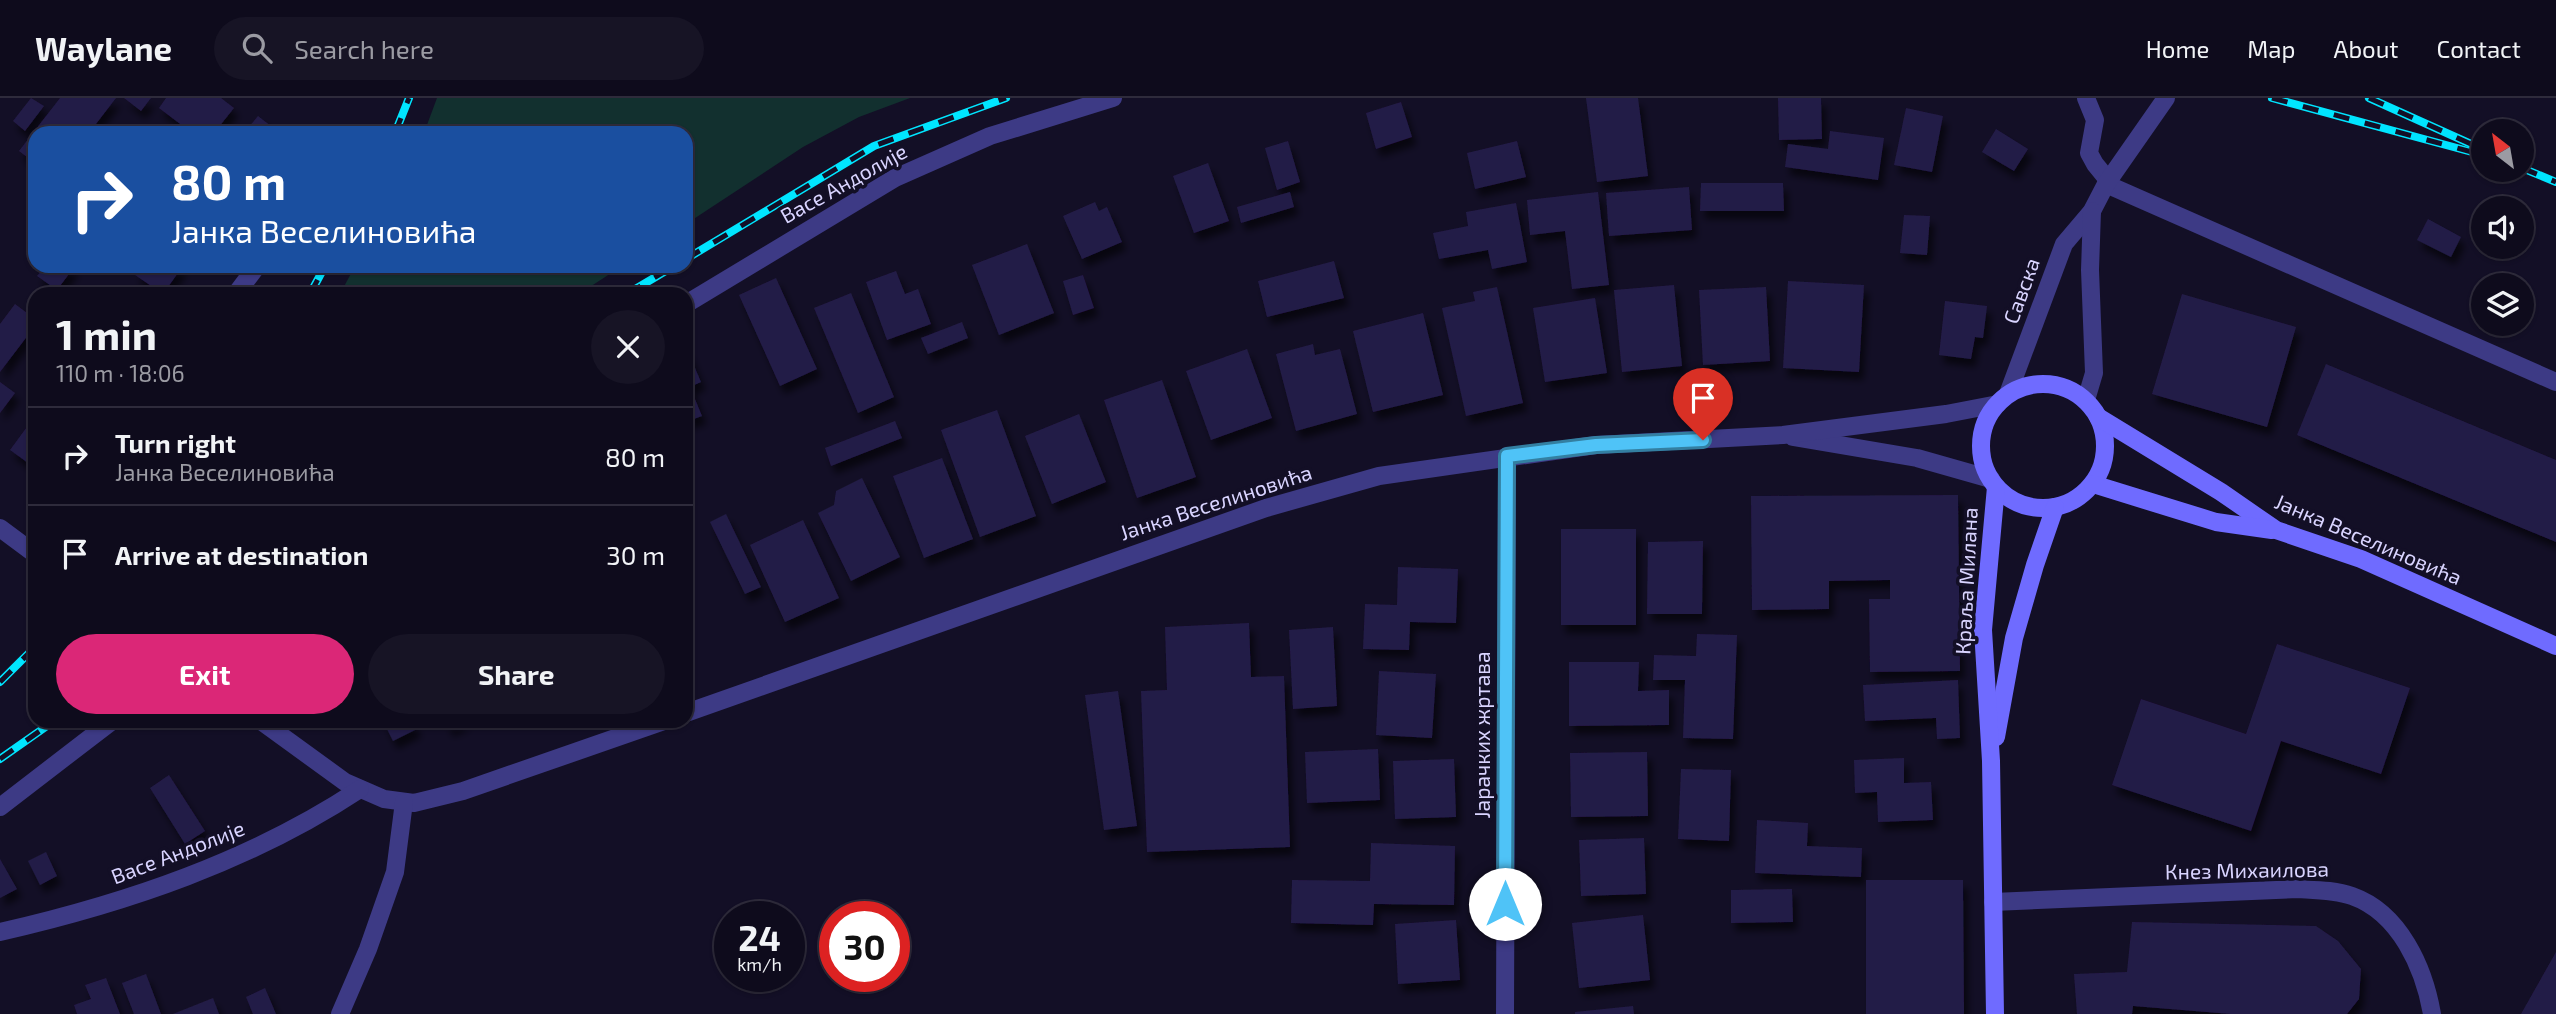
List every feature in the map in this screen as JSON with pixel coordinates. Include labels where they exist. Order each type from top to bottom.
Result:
[{"type":"main road","points":[[2048,384],[2069,389],[2086,400],[2098,417],[2105,434],[2106,451],[2102,468],[2093,484],[2070,503],[2055,507],[2030,507],[2011,500],[1993,483],[1981,454],[1987,418],[2003,399],[2027,386],[2048,384]]},
{"type":"main road","name":"Јанка Веселиновића","points":[[2098,417],[2221,492],[2276,530],[2361,559],[2556,646]]},
{"type":"main road","name":"Краља Милана","points":[[1993,483],[1983,630],[1991,761],[1994,1014]]},
{"type":"main road","points":[[2093,484],[2216,522],[2276,530]]},
{"type":"main road","name":"Краља Милана","points":[[1991,761],[2014,638],[2055,507]]},
{"type":"street","name":"Васе Андолије","points":[[693,300],[895,178],[990,136],[1113,98]]},
{"type":"street","points":[[2086,98],[2095,120],[2090,153],[2107,182],[2556,382]]},
{"type":"street","name":"Савска","points":[[2003,399],[2064,244],[2092,211],[2107,182],[2166,98]]},
{"type":"street","name":"Савска","points":[[2086,400],[2094,373],[2090,270],[2092,211]]},
{"type":"street","name":"Јанка Веселиновића","points":[[693,711],[1266,508],[1379,476],[1596,445],[1783,435],[1946,414],[2003,399]]},
{"type":"street","name":"Јанка Веселиновића","points":[[1783,435],[1917,458],[1993,483]]},
{"type":"street","name":"Јарачких жртава","points":[[1504,1014],[1507,456]]},
{"type":"street","points":[[0,528],[28,549]]},
{"type":"street","points":[[0,807],[103,728]]},
{"type":"street","points":[[271,728],[345,782],[384,799],[414,803],[463,791],[644,728]]},
{"type":"street","name":"Васе Андолије","points":[[0,932],[50,921],[182,880],[281,836],[323,814],[360,789]]},
{"type":"street","points":[[340,1014],[368,949],[395,872],[404,802]]},
{"type":"street","name":"Кнез Михаилова","points":[[1993,902],[2298,889],[2328,890],[2351,895],[2371,904],[2401,935],[2422,972],[2432,1014]]},
{"type":"green space","points":[[437,98],[910,98],[859,117],[803,147],[693,219],[693,126],[427,126]]},
{"type":"green space","points":[[351,273],[611,273],[590,287],[344,287]]},
{"type":"building","points":[[31,98],[44,106],[25,131],[13,121]]},
{"type":"building","points":[[60,98],[116,98],[94,126],[38,126]]},
{"type":"building","points":[[124,98],[151,98],[141,111]]},
{"type":"building","points":[[166,98],[221,98],[234,108],[220,126],[183,126],[159,108]]},
{"type":"building","points":[[1586,98],[1638,98],[1648,176],[1597,182]]},
{"type":"building","points":[[1778,98],[1821,98],[1822,139],[1779,140]]},
{"type":"building","points":[[1401,102],[1412,137],[1376,149],[1366,113]]},
{"type":"building","points":[[1906,108],[1943,116],[1932,172],[1894,165]]},
{"type":"building","points":[[258,116],[271,126],[250,126]]},
{"type":"building","points":[[1996,129],[2028,149],[2014,171],[1982,152]]},
{"type":"building","points":[[1830,131],[1884,138],[1878,180],[1785,167],[1788,144],[1828,149]]},
{"type":"building","points":[[28,139],[28,158],[19,151]]},
{"type":"building","points":[[1288,141],[1300,182],[1277,190],[1265,148]]},
{"type":"building","points":[[1517,141],[1526,177],[1475,189],[1467,153]]},
{"type":"building","points":[[1208,163],[1229,221],[1194,233],[1173,176]]},
{"type":"building","points":[[1701,183],[1783,183],[1784,211],[1700,211]]},
{"type":"building","points":[[1689,187],[1692,230],[1609,236],[1606,193]]},
{"type":"building","points":[[1290,192],[1294,207],[1241,223],[1237,207]]},
{"type":"building","points":[[1598,192],[1609,285],[1572,289],[1565,231],[1530,235],[1527,200]]},
{"type":"building","points":[[1095,202],[1099,211],[1107,207],[1122,242],[1082,259],[1063,216]]},
{"type":"building","points":[[1516,203],[1527,262],[1492,269],[1488,250],[1439,259],[1433,233],[1468,226],[1466,212]]},
{"type":"building","points":[[1904,215],[1930,216],[1927,255],[1900,253]]},
{"type":"building","points":[[2428,219],[2461,237],[2451,257],[2417,240]]},
{"type":"building","points":[[1027,244],[1054,313],[999,335],[972,265]]},
{"type":"building","points":[[1334,261],[1344,298],[1267,317],[1258,281]]},
{"type":"building","points":[[896,271],[905,294],[918,289],[931,324],[887,340],[866,282]]},
{"type":"building","points":[[39,273],[70,273],[59,287],[53,287],[37,276]]},
{"type":"building","points":[[178,273],[168,287],[153,287],[135,275]]},
{"type":"building","points":[[1083,275],[1094,308],[1073,315],[1063,281]]},
{"type":"building","points":[[776,278],[817,369],[780,386],[739,295]]},
{"type":"building","points":[[1788,281],[1864,285],[1859,372],[1783,368]]},
{"type":"building","points":[[1674,285],[1682,366],[1622,372],[1614,290]]},
{"type":"building","points":[[1497,287],[1523,403],[1466,416],[1442,308],[1475,301],[1473,292]]},
{"type":"building","points":[[1766,287],[1770,361],[1703,365],[1699,290]]},
{"type":"building","points":[[851,293],[894,397],[858,413],[814,308]]},
{"type":"building","points":[[2182,294],[2296,327],[2267,427],[2152,394]]},
{"type":"building","points":[[1595,298],[1607,373],[1545,382],[1533,308]]},
{"type":"building","points":[[1945,301],[1987,306],[1983,338],[1975,337],[1971,359],[1939,355]]},
{"type":"building","points":[[15,304],[28,314],[28,335],[0,372],[0,324]]},
{"type":"building","points":[[1423,313],[1443,395],[1373,412],[1353,331]]},
{"type":"building","points":[[962,322],[968,338],[928,354],[921,338]]},
{"type":"building","points":[[1313,344],[1315,355],[1340,349],[1357,414],[1296,431],[1276,354]]},
{"type":"building","points":[[1247,349],[1272,418],[1211,440],[1186,371]]},
{"type":"building","points":[[693,363],[701,382],[693,386]]},
{"type":"building","points":[[2326,364],[2556,460],[2556,542],[2297,435]]},
{"type":"building","points":[[1162,380],[1196,477],[1137,498],[1104,400]]},
{"type":"building","points":[[0,382],[15,393],[0,413]]},
{"type":"building","points":[[693,394],[702,416],[693,419]]},
{"type":"building","points":[[997,410],[1036,516],[980,537],[941,430]]},
{"type":"building","points":[[1079,414],[1106,482],[1052,504],[1025,436]]},
{"type":"building","points":[[895,421],[902,438],[831,466],[825,448]]},
{"type":"building","points":[[28,426],[28,463],[10,450]]},
{"type":"building","points":[[942,458],[973,539],[924,558],[893,476]]},
{"type":"building","points":[[862,478],[900,557],[851,581],[818,513],[834,505],[836,491]]},
{"type":"building","points":[[1958,495],[1960,671],[1870,672],[1869,599],[1890,599],[1890,580],[1829,581],[1829,609],[1752,610],[1751,496]]},
{"type":"building","points":[[726,514],[761,587],[745,594],[710,522]]},
{"type":"building","points":[[803,520],[839,598],[785,622],[750,545]]},
{"type":"building","points":[[1561,529],[1636,529],[1636,625],[1561,625]]},
{"type":"building","points":[[1703,541],[1702,614],[1647,614],[1648,542]]},
{"type":"building","points":[[1398,567],[1458,569],[1456,623],[1410,622],[1409,650],[1363,649],[1365,604],[1397,605]]},
{"type":"building","points":[[1249,623],[1251,677],[1284,676],[1290,847],[1147,852],[1141,691],[1167,690],[1165,627]]},
{"type":"building","points":[[1333,627],[1337,706],[1293,709],[1289,630]]},
{"type":"building","points":[[1697,634],[1737,635],[1733,739],[1683,738],[1685,680],[1653,680],[1654,655],[1696,656]]},
{"type":"building","points":[[2277,644],[2410,688],[2381,774],[2281,741],[2251,831],[2112,785],[2141,699],[2246,734]]},
{"type":"building","points":[[1569,662],[1639,662],[1638,691],[1669,690],[1669,725],[1569,726]]},
{"type":"building","points":[[1379,671],[1436,674],[1432,738],[1376,735]]},
{"type":"building","points":[[1958,680],[1960,738],[1937,739],[1936,718],[1865,721],[1863,685]]},
{"type":"building","points":[[1118,691],[1137,826],[1104,830],[1085,695]]},
{"type":"building","points":[[386,728],[417,729],[393,741]]},
{"type":"building","points":[[1378,749],[1380,800],[1307,803],[1305,752]]},
{"type":"building","points":[[1647,752],[1648,816],[1571,817],[1570,753]]},
{"type":"building","points":[[1904,758],[1904,783],[1931,782],[1933,820],[1878,822],[1877,792],[1855,793],[1854,760]]},
{"type":"building","points":[[1454,759],[1456,817],[1395,819],[1393,761]]},
{"type":"building","points":[[1681,769],[1731,770],[1729,841],[1678,839]]},
{"type":"building","points":[[169,775],[205,831],[185,844],[150,788]]},
{"type":"building","points":[[1757,820],[1808,823],[1807,846],[1862,848],[1861,877],[1755,873]]},
{"type":"building","points":[[1644,838],[1646,894],[1581,896],[1579,840]]},
{"type":"building","points":[[1371,843],[1455,846],[1454,905],[1374,904],[1373,925],[1291,923],[1292,880],[1370,881]]},
{"type":"building","points":[[46,852],[57,876],[40,885],[28,861]]},
{"type":"building","points":[[0,859],[17,889],[0,898]]},
{"type":"building","points":[[1866,880],[1963,880],[1964,1014],[1866,1014]]},
{"type":"building","points":[[1792,889],[1793,922],[1731,923],[1731,890]]},
{"type":"building","points":[[1643,915],[1650,980],[1579,988],[1572,923]]},
{"type":"building","points":[[1456,920],[1460,980],[1398,984],[1395,924]]},
{"type":"building","points":[[2132,922],[2316,926],[2338,941],[2361,969],[2359,999],[2347,1014],[2231,1014],[2133,1006],[2132,1014],[2077,1014],[2074,974],[2127,972]]},
{"type":"building","points":[[2556,952],[2556,1014],[2521,1014]]},
{"type":"building","points":[[146,974],[161,1014],[134,1014],[122,983]]},
{"type":"building","points":[[106,978],[120,1014],[77,1014],[74,1005],[91,999],[85,985]]},
{"type":"building","points":[[265,988],[276,1014],[253,1014],[246,997]]},
{"type":"building","points":[[213,998],[219,1014],[173,1014]]},
{"type":"building","points":[[1633,1006],[1634,1014],[1575,1014],[1575,1012]]},
{"type":"railway","points":[[398,126],[409,98]]},
{"type":"railway","points":[[693,255],[874,146],[1006,98]]},
{"type":"railway","points":[[2272,98],[2471,152]]},
{"type":"railway","points":[[2369,98],[2471,144]]},
{"type":"railway","points":[[2534,173],[2556,182]]},
{"type":"railway","points":[[314,287],[321,273]]},
{"type":"railway","points":[[639,287],[662,273]]},
{"type":"railway","points":[[0,682],[28,654]]},
{"type":"railway","points":[[0,759],[44,728]]},
{"type":"route","points":[[1505,904],[1507,456],[1596,445],[1703,440]]}]
